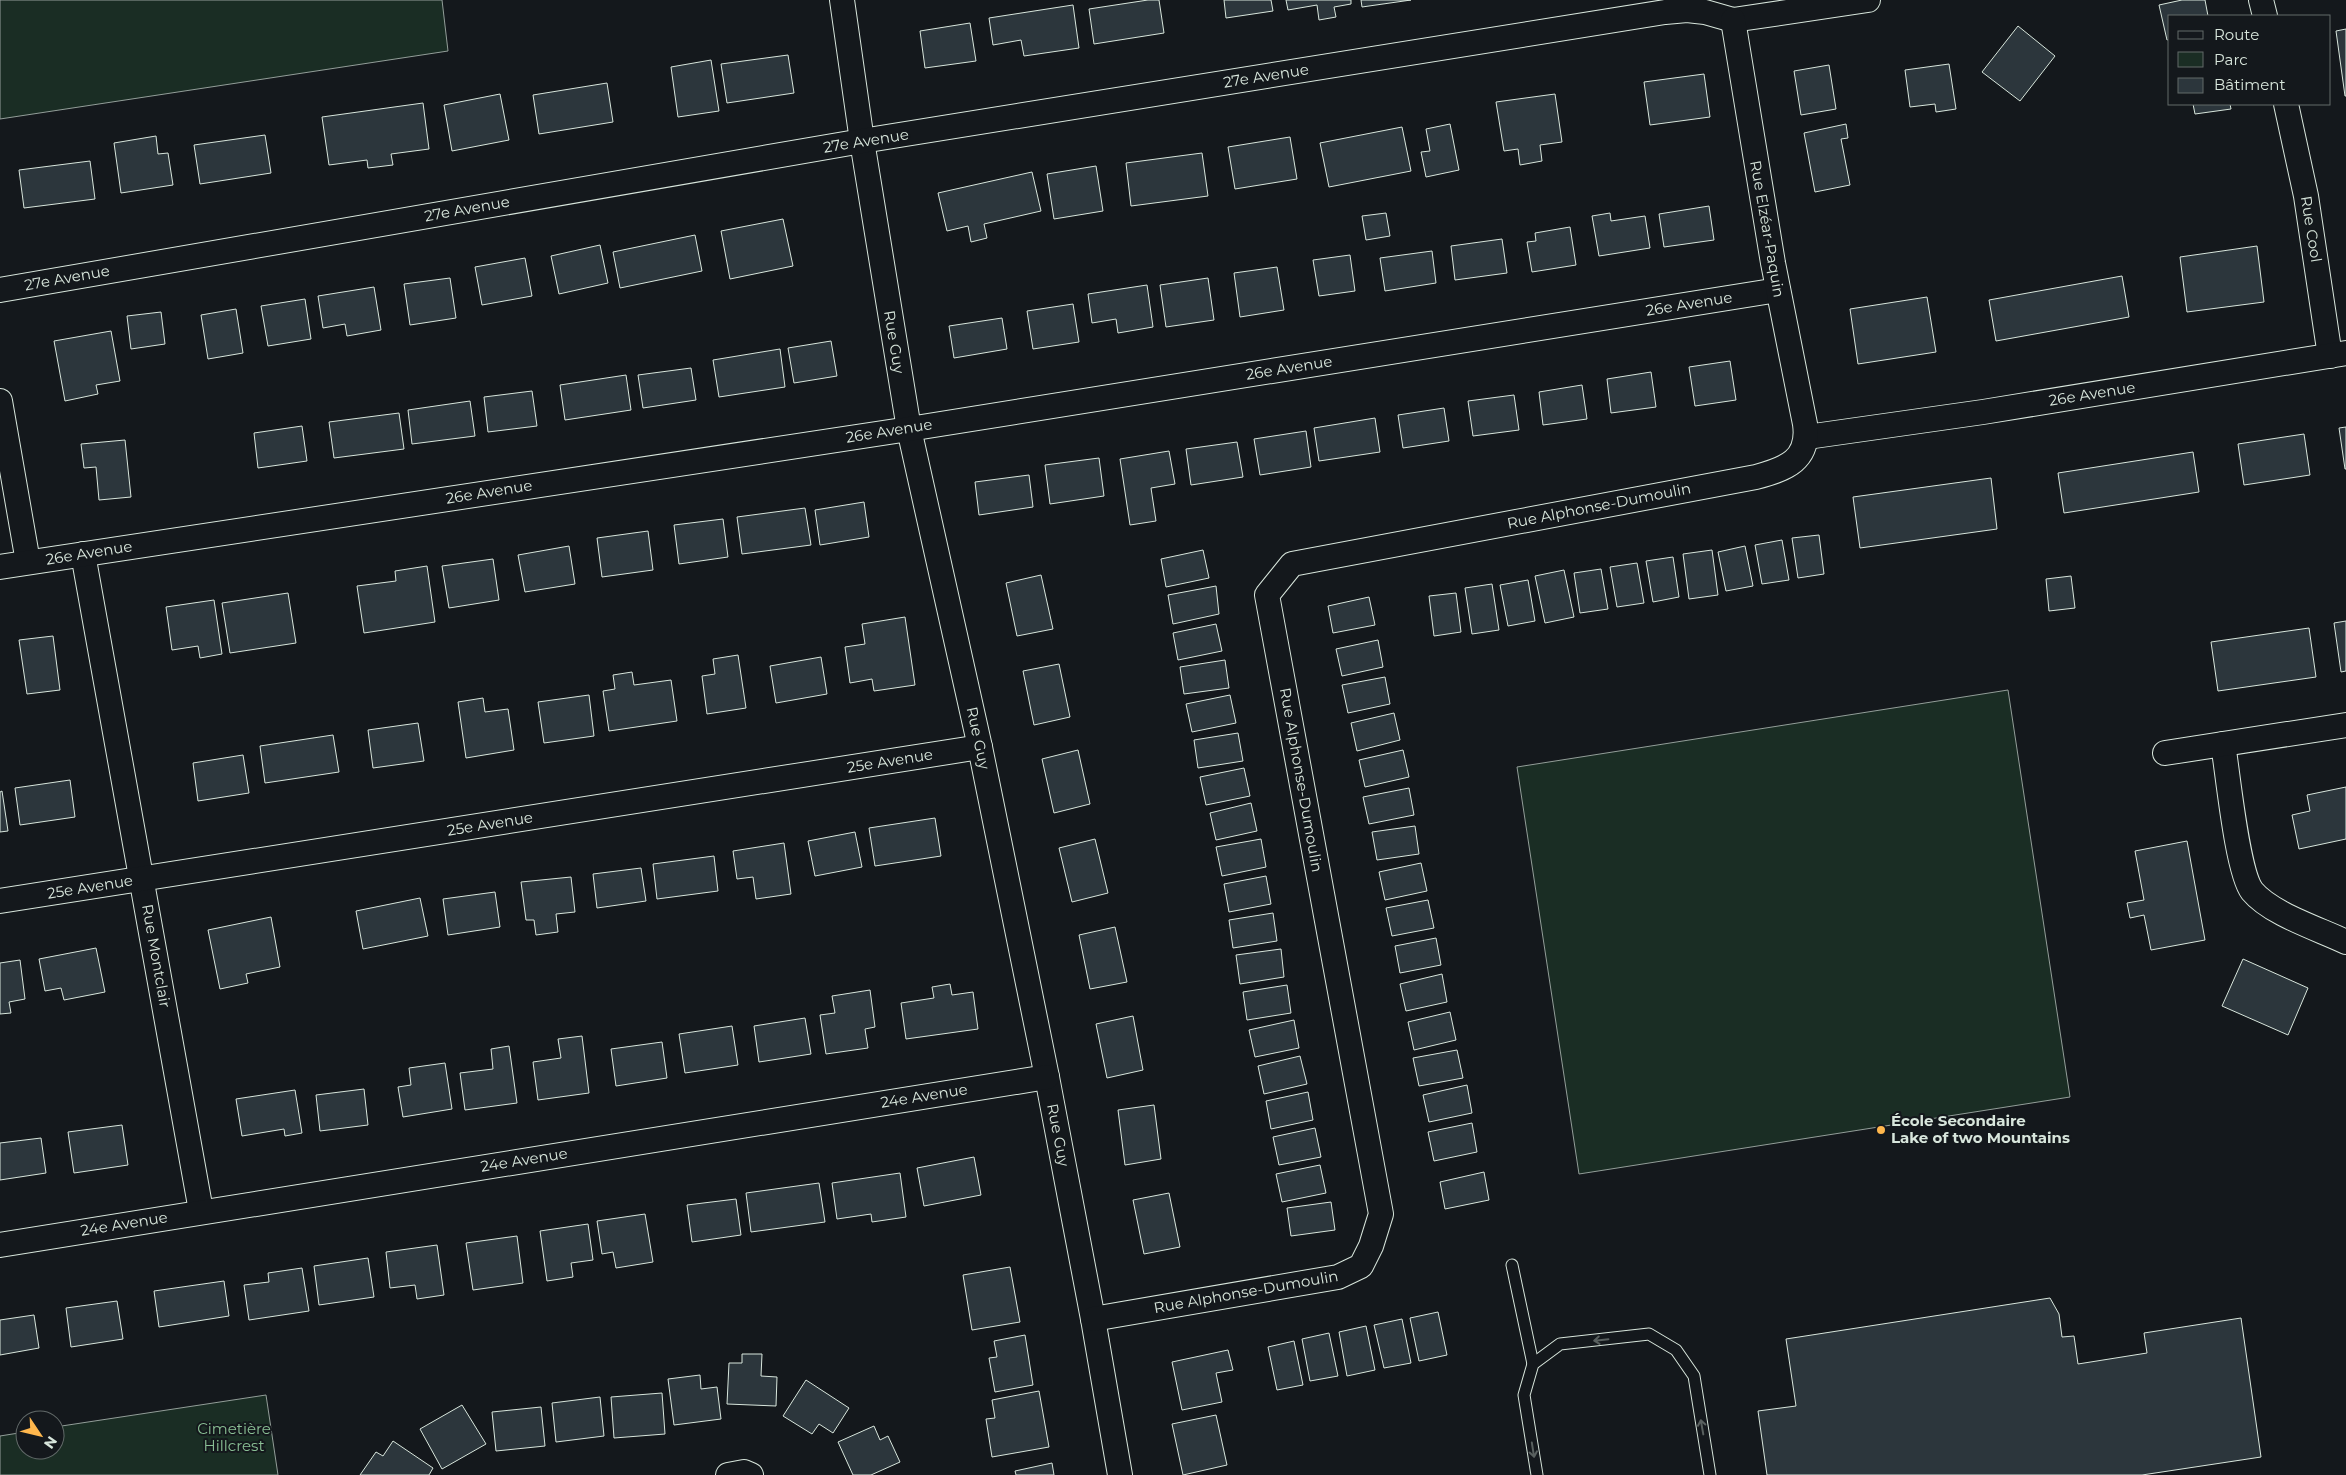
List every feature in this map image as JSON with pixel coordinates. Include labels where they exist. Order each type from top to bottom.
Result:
[{"type":"street","name":"Rue Guy","points":[[842,0],[862,141],[908,429],[980,747],[1047,1076],[1094,1319],[1120,1475]]},
{"type":"street","points":[[1733,20],[1868,0]]},
{"type":"street","points":[[2261,0],[2265,15]]},
{"type":"street","name":"27e Avenue","points":[[0,290],[862,141],[1665,12],[1687,10],[1705,12],[1733,20]]},
{"type":"street","name":"Rue Elzéar-Paquin","points":[[1733,20],[1778,290],[1807,437]]},
{"type":"street","name":"Rue Cool","points":[[2286,105],[2338,355]]},
{"type":"street","name":"26e Avenue","points":[[0,567],[908,429],[1778,290]]},
{"type":"street","name":"26e Avenue","points":[[1807,437],[1982,412],[2338,355]]},
{"type":"street","points":[[0,401],[28,562]]},
{"type":"street","name":"Rue Alphonse-Dumoulin","points":[[1094,1319],[1338,1277],[1361,1266],[1381,1214],[1268,595],[1292,564],[1765,475],[1791,464],[1804,449],[1807,437]]},
{"type":"street","name":"Rue Montclair","points":[[83,554],[201,1211]]},
{"type":"street","points":[[2165,753],[2346,725]]},
{"type":"street","points":[[2223,744],[2241,862],[2252,890],[2272,907],[2346,942]]},
{"type":"street","name":"25e Avenue","points":[[0,902],[980,747]]},
{"type":"street","name":"24e Avenue","points":[[0,1245],[201,1211],[1047,1076]]},
{"type":"street","points":[[728,1475],[744,1472],[751,1475]]},
{"type":"lane","points":[[1512,1265],[1533,1364],[1524,1395],[1534,1475]]},
{"type":"lane","points":[[1533,1364],[1560,1344],[1649,1334],[1676,1350],[1694,1376],[1710,1475]]},
{"type":"green space","points":[[0,0],[442,0],[448,51],[0,119]]},
{"type":"green space","points":[[2008,690],[2070,1097],[1579,1174],[1517,767]]},
{"type":"green space","name":"Cimetière Hillcrest","points":[[266,1395],[278,1475],[0,1475],[0,1436],[15,1434],[15,1460],[65,1460],[65,1425]]},
{"type":"building","points":[[1159,0],[1164,33],[1094,44],[1089,9]]},
{"type":"building","points":[[1224,0],[1271,0],[1273,11],[1226,18]]},
{"type":"building","points":[[1286,0],[1351,0],[1351,4],[1334,7],[1336,17],[1319,20],[1317,5],[1288,10]]},
{"type":"building","points":[[1361,0],[1411,0],[1362,7]]},
{"type":"building","points":[[2182,0],[2205,0],[2208,15],[2168,15],[2167,40],[2159,5]]},
{"type":"building","points":[[1073,5],[1079,48],[1024,56],[1021,40],[993,45],[989,18]]},
{"type":"building","points":[[970,23],[976,61],[925,68],[920,31]]},
{"type":"building","points":[[2018,26],[2055,56],[2020,101],[1982,72]]},
{"type":"building","points":[[2346,29],[2346,96],[2345,96],[2336,31]]},
{"type":"building","points":[[788,55],[794,93],[727,103],[721,64]]},
{"type":"building","points":[[711,60],[719,111],[678,117],[671,67]]},
{"type":"building","points":[[1949,64],[1956,109],[1936,112],[1935,104],[1910,107],[1905,70]]},
{"type":"building","points":[[1829,65],[1836,109],[1801,115],[1794,71]]},
{"type":"building","points":[[1704,74],[1710,117],[1650,125],[1644,82]]},
{"type":"building","points":[[607,83],[613,122],[539,134],[533,95]]},
{"type":"building","points":[[500,94],[509,140],[452,151],[444,105]]},
{"type":"building","points":[[1555,94],[1562,142],[1540,145],[1542,161],[1520,165],[1518,149],[1504,151],[1496,102]]},
{"type":"building","points":[[423,103],[429,149],[391,154],[393,165],[368,168],[367,160],[329,165],[322,117]]},
{"type":"building","points":[[2193,105],[2230,105],[2231,109],[2195,114]]},
{"type":"building","points":[[1450,124],[1459,170],[1426,177],[1421,152],[1430,151],[1426,129]]},
{"type":"building","points":[[1846,124],[1848,138],[1841,139],[1850,185],[1815,192],[1804,133]]},
{"type":"building","points":[[1402,127],[1411,171],[1329,187],[1320,143]]},
{"type":"building","points":[[265,135],[271,173],[200,184],[194,145]]},
{"type":"building","points":[[156,136],[158,154],[168,153],[173,185],[121,193],[114,143]]},
{"type":"building","points":[[1290,137],[1297,179],[1235,189],[1228,147]]},
{"type":"building","points":[[1202,153],[1208,196],[1131,206],[1126,163]]},
{"type":"building","points":[[90,161],[95,199],[24,208],[19,170]]},
{"type":"building","points":[[1096,166],[1103,211],[1054,219],[1047,174]]},
{"type":"building","points":[[1032,172],[1041,211],[984,224],[987,238],[971,242],[968,226],[947,231],[938,193]]},
{"type":"building","points":[[1709,206],[1714,240],[1664,247],[1659,214]]},
{"type":"building","points":[[1386,213],[1390,236],[1366,240],[1362,216]]},
{"type":"building","points":[[1610,213],[1611,221],[1645,216],[1650,248],[1599,256],[1592,216]]},
{"type":"building","points":[[783,219],[793,266],[730,279],[721,231]]},
{"type":"building","points":[[1570,227],[1576,265],[1532,272],[1527,242],[1536,241],[1535,233]]},
{"type":"building","points":[[695,235],[702,271],[620,288],[613,252]]},
{"type":"building","points":[[1502,239],[1507,273],[1455,280],[1451,246]]},
{"type":"building","points":[[600,245],[608,283],[559,294],[551,256]]},
{"type":"building","points":[[2257,246],[2264,302],[2187,312],[2180,257]]},
{"type":"building","points":[[1432,251],[1436,283],[1385,291],[1380,258]]},
{"type":"building","points":[[1350,255],[1355,291],[1319,296],[1313,260]]},
{"type":"building","points":[[525,258],[532,296],[482,305],[475,267]]},
{"type":"building","points":[[1277,267],[1284,310],[1240,317],[1234,273]]},
{"type":"building","points":[[2122,276],[2129,317],[1996,341],[1989,300]]},
{"type":"building","points":[[450,278],[456,318],[410,325],[404,284]]},
{"type":"building","points":[[1208,278],[1214,320],[1166,327],[1160,285]]},
{"type":"building","points":[[1147,285],[1153,327],[1118,333],[1116,319],[1092,323],[1088,294]]},
{"type":"building","points":[[374,287],[381,330],[347,336],[345,324],[323,328],[318,296]]},
{"type":"building","points":[[1927,297],[1936,352],[1858,364],[1850,309]]},
{"type":"building","points":[[305,299],[311,339],[268,346],[261,306]]},
{"type":"building","points":[[1073,304],[1079,342],[1033,349],[1027,311]]},
{"type":"building","points":[[236,309],[243,353],[208,359],[201,315]]},
{"type":"building","points":[[161,312],[165,344],[131,349],[127,316]]},
{"type":"building","points":[[1002,318],[1007,349],[954,358],[949,326]]},
{"type":"building","points":[[111,331],[120,381],[96,385],[98,394],[65,401],[54,341]]},
{"type":"building","points":[[831,341],[837,376],[794,383],[788,348]]},
{"type":"building","points":[[780,349],[785,387],[719,397],[713,360]]},
{"type":"building","points":[[1730,361],[1736,400],[1695,406],[1689,367]]},
{"type":"building","points":[[691,368],[696,400],[643,408],[638,375]]},
{"type":"building","points":[[1651,372],[1656,407],[1611,413],[1607,379]]},
{"type":"building","points":[[626,375],[631,410],[565,420],[560,385]]},
{"type":"building","points":[[1582,385],[1587,419],[1543,425],[1539,392]]},
{"type":"building","points":[[532,391],[537,426],[488,432],[484,397]]},
{"type":"building","points":[[1514,395],[1519,430],[1473,436],[1468,401]]},
{"type":"building","points":[[470,401],[475,436],[412,444],[408,410]]},
{"type":"building","points":[[1444,408],[1449,441],[1403,448],[1398,415]]},
{"type":"building","points":[[399,413],[404,449],[334,458],[329,422]]},
{"type":"building","points":[[1375,418],[1380,452],[1319,461],[1314,428]]},
{"type":"building","points":[[302,426],[307,461],[258,468],[254,433]]},
{"type":"building","points":[[2346,427],[2346,469],[2345,469],[2339,428]]},
{"type":"building","points":[[1306,431],[1311,467],[1260,475],[1254,439]]},
{"type":"building","points":[[2304,434],[2310,475],[2244,485],[2238,444]]},
{"type":"building","points":[[125,440],[131,497],[99,500],[96,467],[84,468],[81,444]]},
{"type":"building","points":[[1237,442],[1243,477],[1191,485],[1186,449]]},
{"type":"building","points":[[1169,451],[1175,484],[1151,488],[1156,521],[1130,525],[1120,459]]},
{"type":"building","points":[[2193,452],[2199,492],[2064,513],[2058,473]]},
{"type":"building","points":[[1099,458],[1104,496],[1050,504],[1045,465]]},
{"type":"building","points":[[1029,475],[1033,507],[979,515],[975,482]]},
{"type":"building","points":[[1991,478],[1997,529],[1860,548],[1853,497]]},
{"type":"building","points":[[864,502],[869,537],[820,545],[815,510]]},
{"type":"building","points":[[805,508],[811,545],[742,554],[737,517]]},
{"type":"building","points":[[723,519],[728,557],[679,564],[674,525]]},
{"type":"building","points":[[648,531],[653,570],[602,577],[597,538]]},
{"type":"building","points":[[1819,535],[1824,574],[1798,578],[1792,538]]},
{"type":"building","points":[[1782,540],[1789,580],[1762,584],[1755,545]]},
{"type":"building","points":[[569,546],[575,584],[525,592],[518,555]]},
{"type":"building","points":[[1745,546],[1753,586],[1726,591],[1718,552]]},
{"type":"building","points":[[1203,550],[1209,578],[1166,587],[1161,559]]},
{"type":"building","points":[[1712,550],[1718,595],[1689,599],[1683,554]]},
{"type":"building","points":[[1673,557],[1679,597],[1653,602],[1646,561]]},
{"type":"building","points":[[493,559],[499,600],[449,608],[442,566]]},
{"type":"building","points":[[1637,563],[1644,603],[1617,607],[1610,567]]},
{"type":"building","points":[[427,566],[435,622],[364,633],[357,586],[396,581],[395,571]]},
{"type":"building","points":[[1601,569],[1608,609],[1580,613],[1574,573]]},
{"type":"building","points":[[1564,570],[1574,617],[1545,623],[1535,576]]},
{"type":"building","points":[[1041,575],[1053,629],[1017,636],[1006,583]]},
{"type":"building","points":[[2071,576],[2075,608],[2049,611],[2046,579]]},
{"type":"building","points":[[1528,580],[1535,621],[1508,626],[1500,585]]},
{"type":"building","points":[[1492,584],[1499,630],[1472,634],[1465,588]]},
{"type":"building","points":[[1216,586],[1219,614],[1173,624],[1168,595]]},
{"type":"building","points":[[288,593],[296,643],[230,653],[222,603]]},
{"type":"building","points":[[1456,593],[1461,632],[1434,636],[1429,596]]},
{"type":"building","points":[[1369,597],[1375,625],[1333,633],[1328,606]]},
{"type":"building","points":[[214,600],[222,654],[200,658],[198,646],[172,650],[166,607]]},
{"type":"building","points":[[905,617],[915,685],[874,691],[872,679],[850,683],[845,647],[865,644],[862,624]]},
{"type":"building","points":[[2346,621],[2346,671],[2341,672],[2334,623]]},
{"type":"building","points":[[1216,624],[1222,651],[1178,660],[1173,633]]},
{"type":"building","points":[[2309,628],[2316,677],[2218,691],[2211,642]]},
{"type":"building","points":[[53,636],[60,690],[27,694],[19,640]]},
{"type":"building","points":[[1378,640],[1383,667],[1342,676],[1336,649]]},
{"type":"building","points":[[738,655],[746,708],[707,714],[702,676],[715,674],[713,659]]},
{"type":"building","points":[[821,657],[827,694],[776,703],[770,666]]},
{"type":"building","points":[[1225,660],[1229,688],[1184,694],[1180,667]]},
{"type":"building","points":[[1059,664],[1070,717],[1034,725],[1023,671]]},
{"type":"building","points":[[632,672],[634,685],[671,680],[677,721],[609,731],[603,691],[615,689],[613,675]]},
{"type":"building","points":[[1385,677],[1390,704],[1348,713],[1342,685]]},
{"type":"building","points":[[589,695],[594,736],[544,743],[538,702]]},
{"type":"building","points":[[1230,695],[1236,723],[1192,732],[1186,704]]},
{"type":"building","points":[[483,698],[485,712],[508,709],[514,750],[466,758],[458,702]]},
{"type":"building","points":[[1394,713],[1400,740],[1357,751],[1351,723]]},
{"type":"building","points":[[418,723],[424,761],[373,768],[368,730]]},
{"type":"building","points":[[1238,733],[1243,761],[1198,768],[1194,740]]},
{"type":"building","points":[[333,735],[339,772],[265,783],[260,746]]},
{"type":"building","points":[[1078,750],[1090,804],[1054,813],[1042,759]]},
{"type":"building","points":[[1403,750],[1409,777],[1365,787],[1359,760]]},
{"type":"building","points":[[243,755],[249,793],[198,801],[193,763]]},
{"type":"building","points":[[1244,768],[1250,796],[1206,805],[1200,777]]},
{"type":"building","points":[[70,780],[75,817],[20,825],[15,788]]},
{"type":"building","points":[[2346,787],[2346,839],[2299,849],[2292,815],[2310,811],[2307,795]]},
{"type":"building","points":[[1409,788],[1414,815],[1369,824],[1363,797]]},
{"type":"building","points":[[2,791],[8,831],[0,832],[0,792]]},
{"type":"building","points":[[1251,803],[1257,831],[1216,840],[1210,813]]},
{"type":"building","points":[[935,818],[941,856],[875,866],[869,828]]},
{"type":"building","points":[[1415,826],[1419,854],[1377,860],[1372,832]]},
{"type":"building","points":[[855,832],[862,867],[815,876],[808,841]]},
{"type":"building","points":[[1095,839],[1108,893],[1072,902],[1059,848]]},
{"type":"building","points":[[1261,839],[1266,867],[1222,876],[1216,847]]},
{"type":"building","points":[[2187,841],[2205,940],[2151,950],[2144,915],[2130,918],[2127,903],[2144,900],[2135,851]]},
{"type":"building","points":[[784,843],[791,894],[756,899],[753,877],[737,879],[733,851]]},
{"type":"building","points":[[714,856],[718,891],[657,899],[653,864]]},
{"type":"building","points":[[1421,863],[1427,891],[1385,900],[1379,872]]},
{"type":"building","points":[[641,868],[646,901],[597,908],[593,874]]},
{"type":"building","points":[[1266,876],[1271,904],[1229,912],[1224,884]]},
{"type":"building","points":[[571,877],[575,912],[556,914],[558,932],[536,935],[534,920],[526,920],[521,882]]},
{"type":"building","points":[[495,892],[500,927],[448,935],[443,899]]},
{"type":"building","points":[[420,898],[428,936],[363,949],[356,911]]},
{"type":"building","points":[[1428,900],[1434,928],[1392,936],[1386,908]]},
{"type":"building","points":[[1273,913],[1277,941],[1233,948],[1229,920]]},
{"type":"building","points":[[271,917],[280,967],[246,974],[248,983],[220,989],[208,930]]},
{"type":"building","points":[[1115,927],[1127,982],[1090,989],[1079,935]]},
{"type":"building","points":[[1436,938],[1441,965],[1400,973],[1395,946]]},
{"type":"building","points":[[96,948],[105,992],[64,1000],[61,988],[45,991],[39,959]]},
{"type":"building","points":[[1281,949],[1284,977],[1240,984],[1236,955]]},
{"type":"building","points":[[2243,959],[2308,988],[2288,1035],[2222,1006]]},
{"type":"building","points":[[20,960],[25,999],[9,1002],[11,1013],[0,1014],[0,963]]},
{"type":"building","points":[[1442,974],[1447,1002],[1406,1011],[1400,984]]},
{"type":"building","points":[[950,984],[952,995],[973,992],[978,1029],[906,1039],[901,1003],[934,998],[932,987]]},
{"type":"building","points":[[1287,985],[1291,1013],[1247,1020],[1243,992]]},
{"type":"building","points":[[870,990],[875,1027],[865,1029],[868,1048],[826,1054],[820,1015],[835,1013],[832,996]]},
{"type":"building","points":[[1450,1012],[1456,1040],[1414,1050],[1408,1022]]},
{"type":"building","points":[[1133,1016],[1143,1070],[1107,1078],[1096,1024]]},
{"type":"building","points":[[805,1018],[811,1054],[759,1062],[754,1026]]},
{"type":"building","points":[[1294,1020],[1299,1048],[1255,1057],[1249,1030]]},
{"type":"building","points":[[732,1026],[738,1065],[685,1073],[679,1034]]},
{"type":"building","points":[[582,1036],[589,1093],[538,1100],[533,1062],[561,1058],[558,1039]]},
{"type":"building","points":[[662,1042],[667,1078],[616,1086],[611,1049]]},
{"type":"building","points":[[509,1046],[517,1103],[465,1110],[460,1073],[493,1069],[491,1049]]},
{"type":"building","points":[[1457,1050],[1463,1078],[1419,1086],[1413,1058]]},
{"type":"building","points":[[1300,1056],[1307,1084],[1264,1094],[1258,1066]]},
{"type":"building","points":[[445,1063],[452,1109],[403,1117],[398,1087],[411,1085],[409,1068]]},
{"type":"building","points":[[1467,1085],[1472,1113],[1429,1122],[1423,1095]]},
{"type":"building","points":[[364,1089],[368,1125],[320,1131],[316,1095]]},
{"type":"building","points":[[295,1090],[302,1133],[285,1136],[284,1129],[242,1136],[236,1099]]},
{"type":"building","points":[[1308,1092],[1313,1120],[1271,1129],[1266,1101]]},
{"type":"building","points":[[1154,1105],[1161,1159],[1125,1165],[1118,1110]]},
{"type":"building","points":[[1472,1123],[1477,1152],[1434,1161],[1428,1132]]},
{"type":"building","points":[[122,1125],[128,1165],[74,1173],[68,1132]]},
{"type":"building","points":[[1315,1128],[1321,1157],[1279,1165],[1273,1137]]},
{"type":"building","points":[[41,1138],[46,1173],[0,1180],[0,1143]]},
{"type":"building","points":[[974,1157],[981,1195],[924,1206],[917,1168]]},
{"type":"building","points":[[1320,1165],[1326,1193],[1282,1202],[1276,1174]]},
{"type":"building","points":[[1484,1172],[1489,1200],[1445,1209],[1440,1182]]},
{"type":"building","points":[[900,1173],[906,1217],[872,1222],[871,1214],[837,1219],[832,1183]]},
{"type":"building","points":[[819,1183],[825,1222],[751,1232],[746,1193]]},
{"type":"building","points":[[1169,1193],[1180,1247],[1144,1254],[1133,1200]]},
{"type":"building","points":[[736,1199],[741,1235],[692,1242],[687,1205]]},
{"type":"building","points":[[1331,1202],[1335,1230],[1291,1236],[1287,1208]]},
{"type":"building","points":[[645,1214],[653,1262],[616,1268],[613,1252],[602,1254],[597,1221]]},
{"type":"building","points":[[588,1224],[593,1260],[571,1263],[573,1277],[547,1281],[540,1231]]},
{"type":"building","points":[[517,1236],[523,1283],[473,1290],[466,1243]]},
{"type":"building","points":[[437,1245],[444,1295],[417,1299],[415,1285],[390,1288],[386,1252]]},
{"type":"building","points":[[368,1258],[374,1297],[319,1305],[314,1266]]},
{"type":"building","points":[[1010,1267],[1020,1322],[972,1330],[963,1275]]},
{"type":"building","points":[[302,1268],[309,1311],[249,1320],[244,1285],[269,1282],[268,1273]]},
{"type":"building","points":[[224,1281],[229,1316],[159,1327],[154,1291]]},
{"type":"building","points":[[2050,1298],[2059,1314],[2062,1337],[2074,1336],[2078,1364],[2147,1353],[2144,1333],[2241,1318],[2261,1457],[2142,1475],[1767,1475],[1758,1411],[1796,1406],[1786,1339]]},
{"type":"building","points":[[117,1301],[123,1339],[71,1347],[66,1308]]},
{"type":"building","points":[[1438,1312],[1447,1355],[1419,1361],[1410,1318]]},
{"type":"building","points":[[34,1315],[39,1348],[0,1355],[0,1320]]},
{"type":"building","points":[[1402,1319],[1411,1363],[1384,1368],[1374,1325]]},
{"type":"building","points":[[1366,1326],[1375,1370],[1347,1376],[1339,1332]]},
{"type":"building","points":[[1329,1333],[1338,1376],[1310,1381],[1302,1339]]},
{"type":"building","points":[[1025,1335],[1033,1385],[995,1392],[989,1358],[997,1357],[994,1341]]},
{"type":"building","points":[[1294,1341],[1303,1385],[1277,1390],[1268,1347]]},
{"type":"building","points":[[1228,1350],[1233,1370],[1216,1373],[1222,1402],[1182,1410],[1172,1362]]},
{"type":"building","points":[[742,1354],[762,1354],[761,1376],[777,1377],[776,1406],[727,1404],[729,1363],[742,1363]]},
{"type":"building","points":[[700,1375],[701,1389],[717,1387],[721,1419],[674,1425],[668,1379]]},
{"type":"building","points":[[806,1380],[849,1408],[833,1433],[819,1424],[812,1434],[783,1416]]},
{"type":"building","points":[[1039,1391],[1049,1447],[992,1457],[986,1419],[995,1418],[992,1400]]},
{"type":"building","points":[[662,1393],[665,1434],[614,1438],[611,1397]]},
{"type":"building","points":[[600,1397],[604,1436],[556,1442],[552,1403]]},
{"type":"building","points":[[462,1405],[486,1444],[442,1469],[420,1429]]},
{"type":"building","points":[[541,1407],[545,1446],[496,1451],[492,1412]]},
{"type":"building","points":[[1216,1415],[1227,1465],[1183,1475],[1172,1424]]},
{"type":"building","points":[[874,1426],[880,1440],[888,1436],[900,1462],[871,1475],[853,1475],[838,1442]]},
{"type":"building","points":[[393,1441],[433,1468],[429,1475],[360,1475],[376,1452],[383,1456]]},
{"type":"building","points":[[1052,1463],[1054,1475],[1016,1475],[1015,1471]]},
{"type":"place","name":"École Secondaire Lake of two Mountains","points":[[1881,1130]]}]
